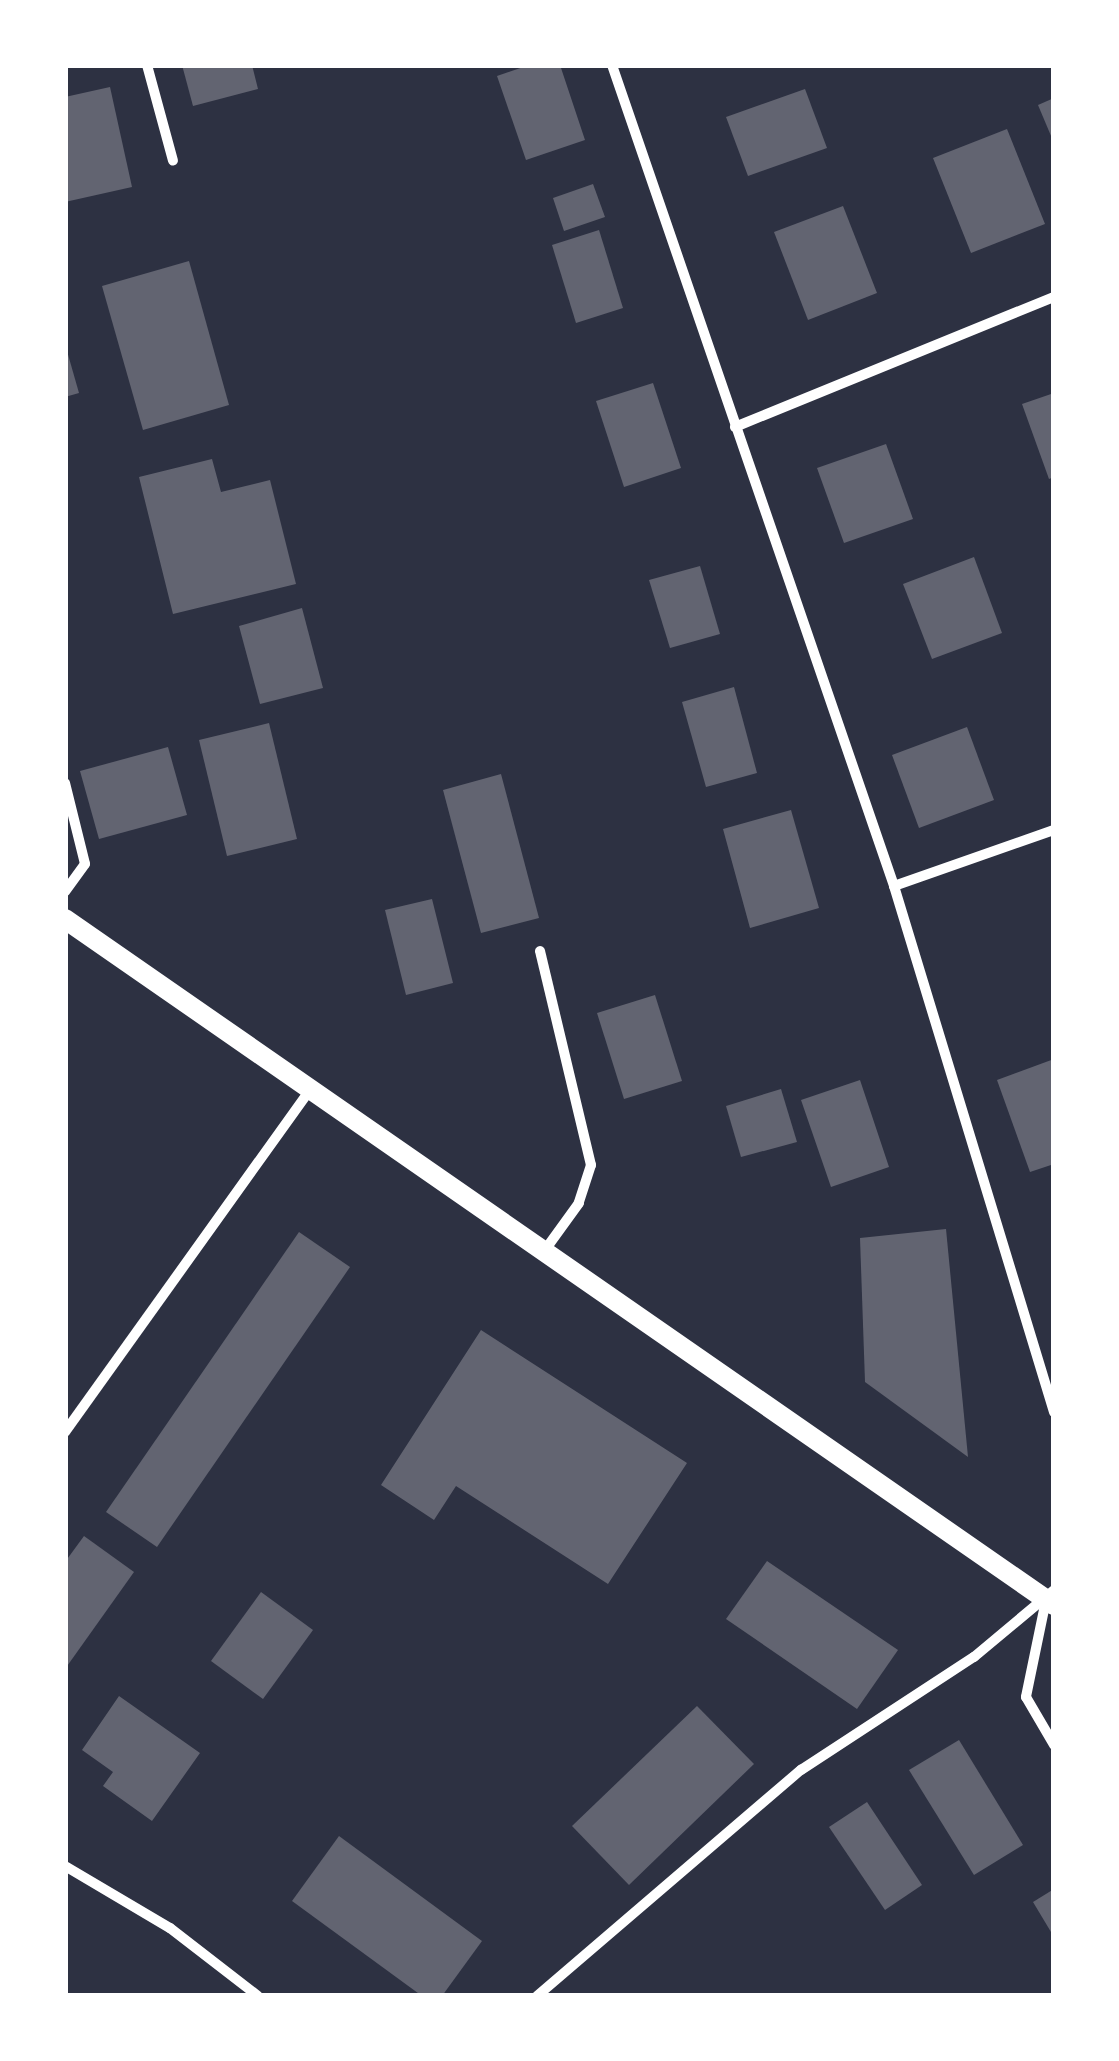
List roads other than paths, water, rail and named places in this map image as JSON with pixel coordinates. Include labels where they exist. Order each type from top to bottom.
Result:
[{"type":"main road","points":[[65,919],[309,1091],[1051,1598]]},
{"type":"street","points":[[147,65],[173,161]]},
{"type":"street","points":[[612,65],[894,886],[1054,1412]]},
{"type":"street","points":[[735,427],[1054,297]]},
{"type":"street","points":[[65,784],[85,864],[65,892]]},
{"type":"street","points":[[894,886],[1054,830]]},
{"type":"street","points":[[540,951],[591,1165],[579,1203],[545,1250]]},
{"type":"street","points":[[65,1432],[309,1091]]},
{"type":"street","points":[[1051,1598],[1026,1696],[1054,1746]]},
{"type":"street","points":[[537,1996],[801,1770],[1051,1598]]},
{"type":"street","points":[[65,1866],[155,1918],[258,1996]]}]
